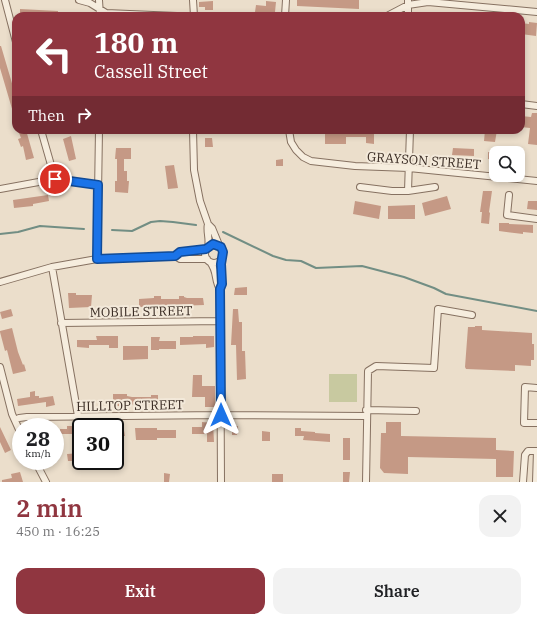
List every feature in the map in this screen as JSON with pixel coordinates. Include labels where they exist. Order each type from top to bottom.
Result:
[{"type":"street","points":[[5,0],[12,27]]},
{"type":"street","points":[[79,0],[90,3],[105,12]]},
{"type":"street","points":[[99,0],[100,12]]},
{"type":"street","points":[[193,0],[194,12]]},
{"type":"street","points":[[286,0],[286,12]]},
{"type":"street","points":[[393,12],[408,3],[428,2],[537,12]]},
{"type":"street","points":[[525,104],[537,106]]},
{"type":"street","points":[[42,134],[55,179]]},
{"type":"street","points":[[97,259],[99,134]]},
{"type":"street","points":[[193,134],[194,170],[200,201],[208,224],[212,228],[218,245],[223,252],[222,284],[220,289],[222,482]]},
{"type":"street","name":"GRAYSON STREET","points":[[290,134],[291,142],[296,150],[303,157],[310,160],[355,166],[409,168],[537,181]]},
{"type":"street","points":[[408,192],[410,134]]},
{"type":"street","points":[[0,189],[55,179],[98,185]]},
{"type":"street","points":[[360,187],[408,192],[435,187]]},
{"type":"street","points":[[509,195],[507,215],[537,219]]},
{"type":"street","points":[[208,224],[207,229],[209,239],[205,255],[216,271],[217,284],[220,289]]},
{"type":"street","points":[[175,256],[180,252],[207,248],[213,244],[218,245]]},
{"type":"street","points":[[0,282],[52,267],[97,259],[175,256],[180,259],[217,262],[222,259]]},
{"type":"street","points":[[52,267],[78,416]]},
{"type":"street","points":[[366,482],[366,413],[368,372],[376,366],[434,368],[438,309],[472,315]]},
{"type":"street","name":"MOBILE STREET","points":[[61,323],[221,321]]},
{"type":"street","points":[[0,367],[14,418]]},
{"type":"street","points":[[537,388],[525,387],[524,423],[537,423]]},
{"type":"street","name":"HILLTOP STREET","points":[[19,418],[416,411]]},
{"type":"street","points":[[523,482],[525,455],[528,451],[537,451],[536,482]]},
{"type":"street","points":[[40,470],[46,482]]},
{"type":"green space","points":[[329,374],[357,374],[357,402],[329,402]]},
{"type":"building","points":[[297,0],[359,0],[359,9],[297,6]]},
{"type":"building","points":[[213,1],[213,10],[205,10],[205,7],[199,7],[199,2]]},
{"type":"building","points":[[266,1],[276,2],[275,12],[255,12],[256,5],[266,6]]},
{"type":"building","points":[[20,9],[58,11],[58,12],[20,12]]},
{"type":"building","points":[[529,22],[537,23],[536,36],[525,35],[525,24],[529,24]]},
{"type":"building","points":[[1,46],[12,83],[12,109],[0,68]]},
{"type":"building","points":[[532,113],[537,113],[537,145],[528,144],[530,128],[525,127],[525,116],[531,117]]},
{"type":"building","points":[[20,134],[27,134],[34,158],[26,160],[23,146],[21,147],[18,139],[21,138]]},
{"type":"building","points":[[325,134],[374,134],[374,144],[366,143],[366,137],[346,137],[346,144],[325,144]]},
{"type":"building","points":[[485,134],[496,134],[495,142],[484,141]]},
{"type":"building","points":[[71,136],[76,159],[69,161],[63,139]]},
{"type":"building","points":[[205,138],[212,138],[213,147],[205,147]]},
{"type":"building","points":[[116,148],[131,148],[131,159],[124,159],[124,171],[127,171],[127,181],[129,181],[128,193],[115,192],[115,181],[117,181],[117,159],[115,159]]},
{"type":"building","points":[[453,148],[474,149],[474,156],[452,155]]},
{"type":"building","points":[[283,159],[283,166],[276,166],[276,160]]},
{"type":"building","points":[[174,165],[178,188],[168,189],[165,166]]},
{"type":"building","points":[[483,191],[492,191],[489,224],[481,223],[482,212],[480,212]]},
{"type":"building","points":[[48,195],[49,201],[33,204],[33,206],[14,208],[13,200]]},
{"type":"building","points":[[447,196],[451,209],[425,216],[422,203]]},
{"type":"building","points":[[355,201],[381,206],[379,219],[353,214]]},
{"type":"building","points":[[528,201],[537,201],[537,210],[527,209]]},
{"type":"building","points":[[415,205],[415,219],[388,219],[388,206]]},
{"type":"building","points":[[499,223],[533,225],[533,233],[523,232],[523,234],[499,231]]},
{"type":"building","points":[[247,287],[247,295],[234,295],[235,288]]},
{"type":"building","points":[[68,293],[76,293],[76,295],[92,295],[91,307],[69,308]]},
{"type":"building","points":[[154,296],[161,296],[161,299],[179,299],[179,296],[184,296],[187,298],[203,298],[204,305],[176,306],[176,311],[169,311],[169,309],[154,307],[139,307],[139,299],[154,298]]},
{"type":"building","points":[[11,309],[13,316],[2,319],[0,312]]},
{"type":"building","points":[[233,309],[238,309],[239,322],[242,322],[242,351],[245,351],[246,379],[237,380],[236,345],[231,345]]},
{"type":"building","points":[[482,326],[482,330],[532,333],[534,360],[531,360],[531,366],[515,365],[515,371],[466,369],[468,327]]},
{"type":"building","points":[[12,328],[18,352],[26,371],[13,374],[7,350],[5,351],[0,332]]},
{"type":"building","points":[[96,336],[118,336],[118,348],[109,348],[109,345],[89,345],[89,348],[77,347],[77,340],[97,340]]},
{"type":"building","points":[[214,336],[214,347],[206,348],[206,344],[180,345],[180,337]]},
{"type":"building","points":[[151,337],[160,337],[159,341],[176,341],[176,349],[151,350]]},
{"type":"building","points":[[123,346],[148,346],[148,359],[123,360]]},
{"type":"building","points":[[193,375],[202,375],[202,386],[215,386],[215,407],[205,407],[205,397],[192,397]]},
{"type":"building","points":[[35,391],[35,396],[39,396],[39,398],[53,396],[55,405],[46,407],[46,402],[18,406],[17,399],[30,397],[30,392]]},
{"type":"building","points":[[113,394],[127,394],[127,396],[132,397],[151,397],[151,395],[158,395],[158,407],[151,407],[151,405],[119,404],[119,406],[113,406]]},
{"type":"building","points":[[202,422],[213,423],[214,442],[207,442],[207,434],[192,434],[192,427],[202,427]]},
{"type":"building","points":[[386,422],[401,422],[401,436],[496,438],[496,450],[514,451],[513,477],[496,477],[496,459],[408,457],[408,474],[384,473],[380,468],[381,433],[386,433]]},
{"type":"building","points":[[67,426],[72,426],[72,434],[64,434],[64,429],[67,429]]},
{"type":"building","points":[[232,426],[238,426],[237,435],[232,435]]},
{"type":"building","points":[[0,427],[11,450],[5,453],[0,442]]},
{"type":"building","points":[[135,428],[176,430],[176,438],[136,440]]},
{"type":"building","points":[[295,428],[301,428],[301,431],[330,434],[330,442],[303,440],[304,436],[295,436]]},
{"type":"building","points":[[262,431],[270,432],[270,441],[262,441]]},
{"type":"building","points":[[343,438],[350,438],[350,460],[343,460]]},
{"type":"building","points":[[67,454],[72,454],[72,461],[68,461]]},
{"type":"building","points":[[20,472],[23,482],[2,482],[2,480],[12,478],[11,474]]},
{"type":"building","points":[[343,472],[350,472],[349,482],[343,482]]},
{"type":"building","points":[[164,473],[170,474],[169,482],[164,482]]},
{"type":"building","points":[[272,474],[283,474],[283,482],[272,482]]},
{"type":"waterway","points":[[112,230],[132,231],[151,222],[160,221],[196,225]]},
{"type":"waterway","points":[[0,234],[18,232],[40,226],[84,229]]},
{"type":"waterway","points":[[223,232],[273,256],[286,260],[301,261],[316,268],[362,266],[404,277],[446,294],[537,311]]},
{"type":"route","points":[[55,179],[98,185],[97,259],[175,256],[180,252],[206,249],[213,244],[221,247],[223,256],[221,264],[222,284],[220,289],[221,415]]}]
